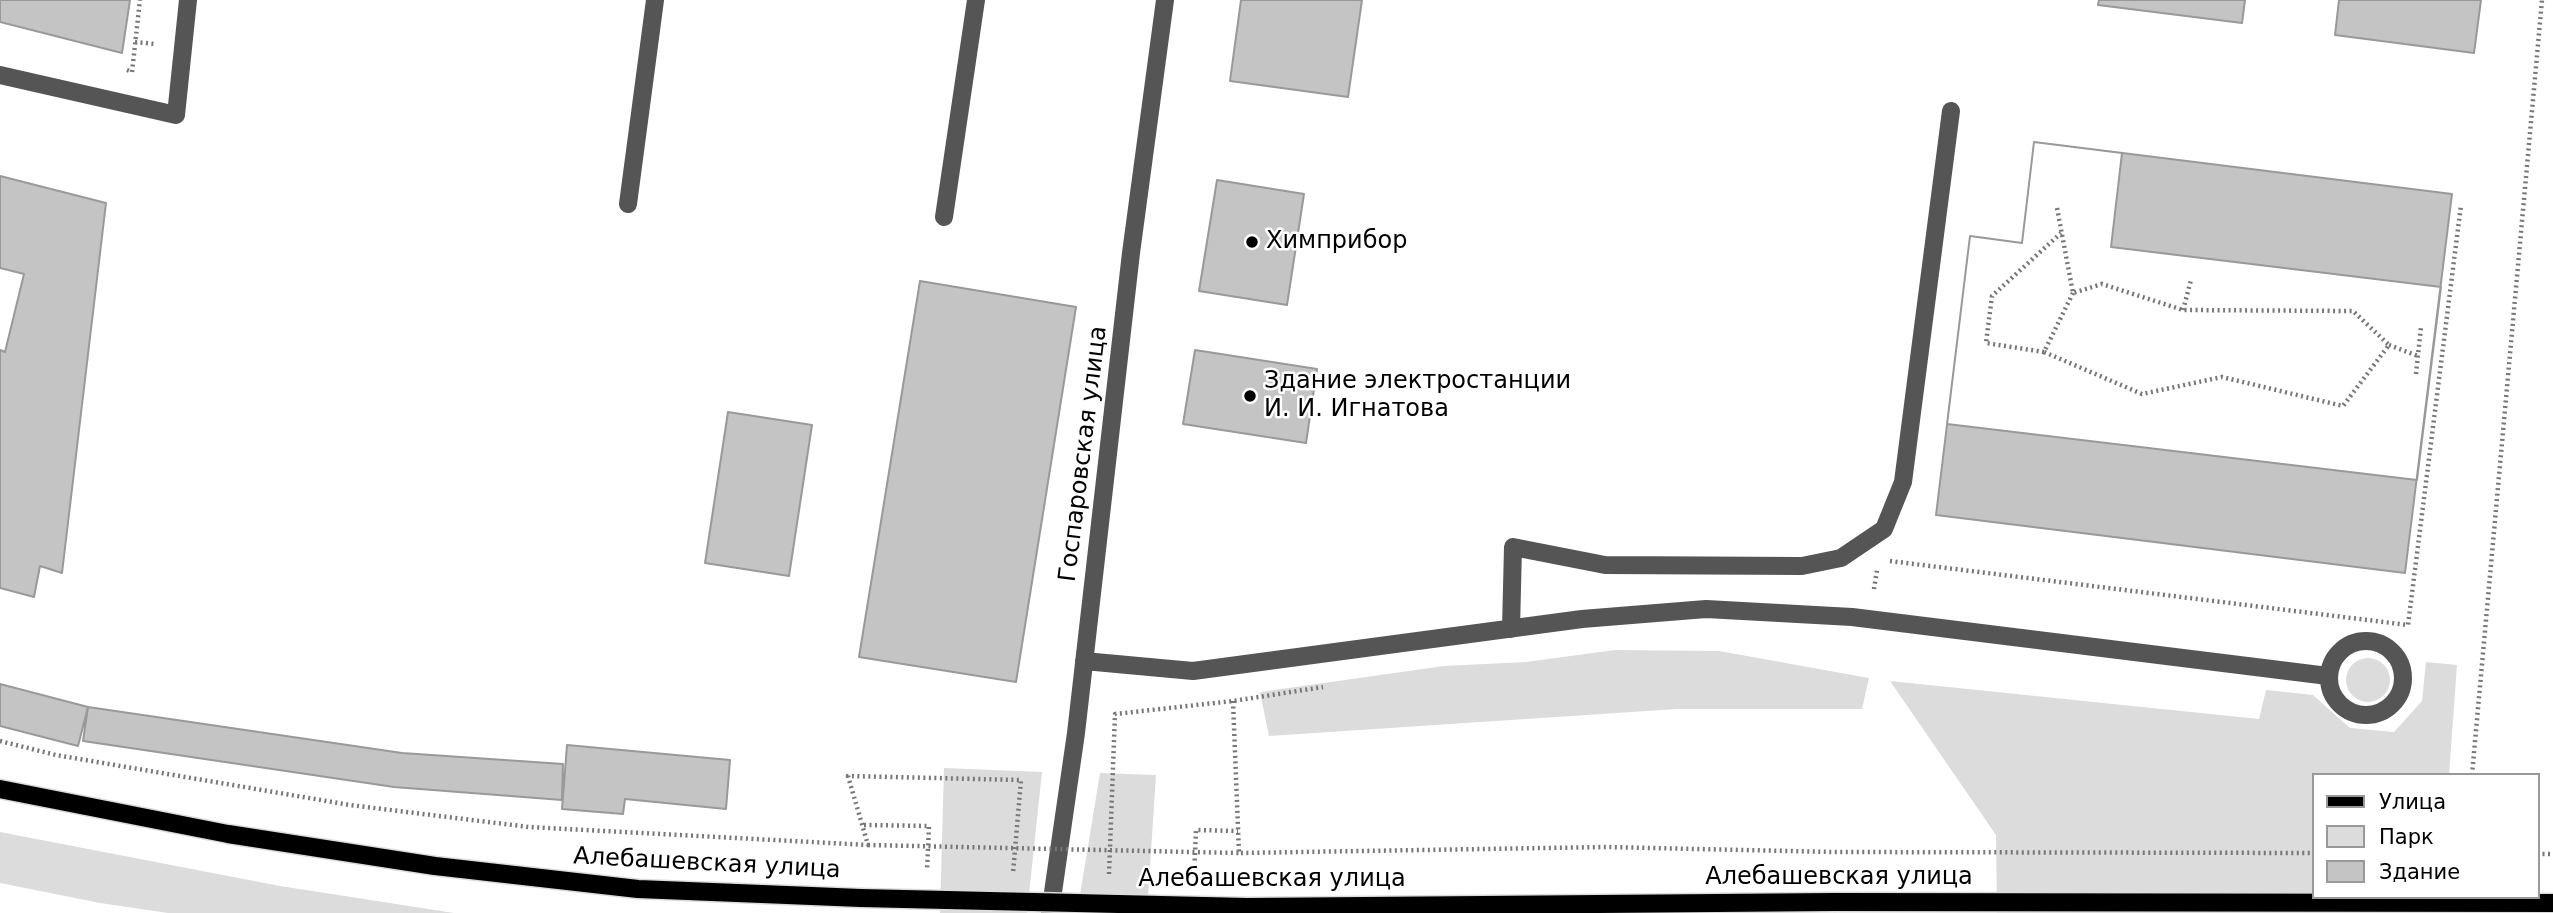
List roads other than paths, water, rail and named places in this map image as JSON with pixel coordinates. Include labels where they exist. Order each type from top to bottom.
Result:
[{"type":"main road","name":"Алебашевская улица","points":[[0,789],[228,834],[435,866],[638,889],[861,898],[1247,907],[1834,902],[2553,903]]},
{"type":"street","points":[[0,75],[176,115],[188,0]]},
{"type":"street","points":[[628,204],[655,0]]},
{"type":"street","points":[[944,217],[976,0]]},
{"type":"street","name":"Госпаровская улица","points":[[1050,913],[1084,661],[1131,253],[1166,0]]},
{"type":"street","points":[[1510,629],[1513,547],[1605,565],[1802,566],[1841,558],[1884,529],[1903,482],[1951,111]]},
{"type":"street","points":[[1084,661],[1193,671],[1510,629],[1706,609],[1839,616],[2328,676]]},
{"type":"street","points":[[2361,641],[2374,641],[2395,655],[2404,678],[2397,701],[2388,709],[2365,716],[2343,708],[2334,699],[2328,676],[2338,653],[2361,641]]},
{"type":"place","name":"Химприбор","points":[[1252,242]]},
{"type":"place","name":"Здание электростанции И. И. Игнатова","points":[[1250,396]]}]
